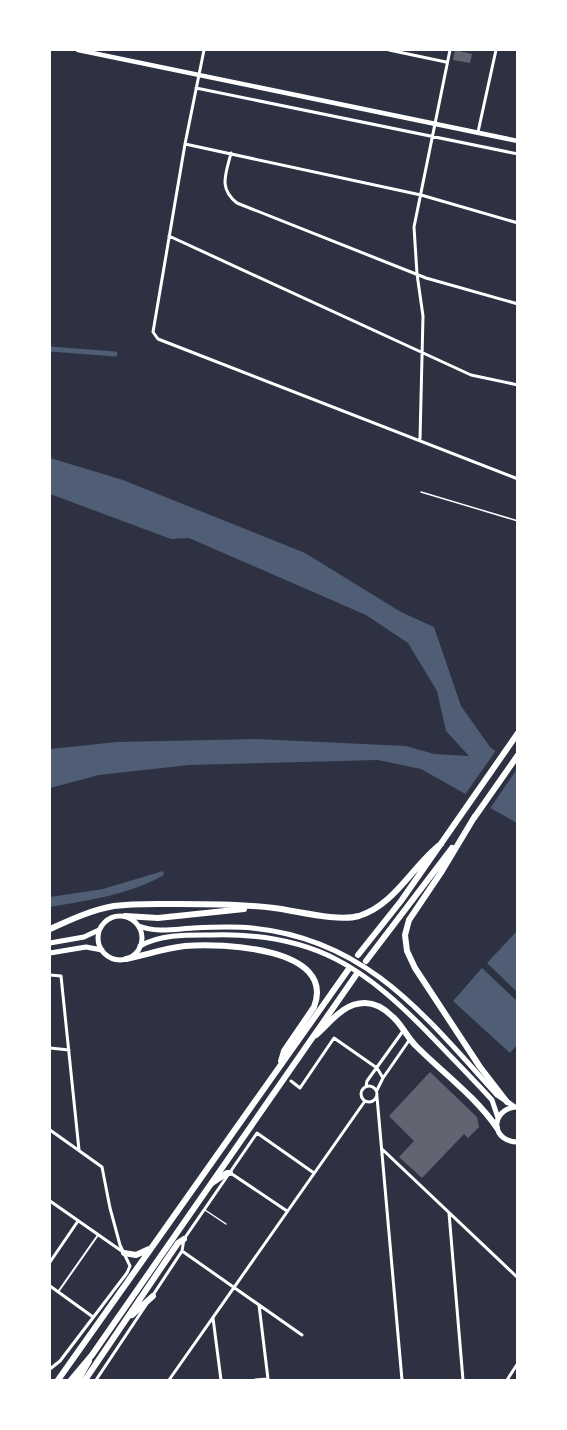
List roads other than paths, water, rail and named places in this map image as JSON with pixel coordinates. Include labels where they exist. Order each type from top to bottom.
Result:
[{"type":"highway","points":[[361,959],[431,852],[441,844],[518,733]]},
{"type":"highway","points":[[507,1102],[480,1067],[415,968],[407,951],[405,934],[410,920],[440,869],[518,754]]},
{"type":"highway","points":[[50,929],[87,913],[114,906],[215,904],[272,908],[337,918],[359,916],[382,904],[427,861]]},
{"type":"highway","points":[[361,959],[440,869]]},
{"type":"highway","points":[[124,916],[158,918],[227,909],[272,908]]},
{"type":"highway","points":[[126,959],[182,946],[212,945],[255,950],[301,965],[314,977],[318,992],[317,1000],[284,1051],[279,1065]]},
{"type":"highway","points":[[71,1380],[92,1354],[311,1039],[353,971]]},
{"type":"highway","points":[[58,1380],[279,1065],[353,971]]},
{"type":"highway","points":[[311,1039],[341,1011],[352,1004],[372,1004],[380,1007],[394,1017],[410,1040],[483,1110],[497,1128]]},
{"type":"highway","points":[[207,1187],[230,1173]]},
{"type":"highway","points":[[85,1380],[178,1243],[184,1239]]},
{"type":"highway","points":[[124,1253],[136,1255],[152,1247]]},
{"type":"highway","points":[[124,1286],[127,1273]]},
{"type":"highway","points":[[127,1320],[153,1296]]},
{"type":"highway","points":[[78,1380],[92,1354]]},
{"type":"main road","points":[[50,943],[84,937],[99,930],[109,919],[124,916],[139,926],[151,930],[244,927],[283,932],[322,944],[361,959],[416,1009],[497,1095],[516,1107]]},
{"type":"main road","points":[[139,926],[142,937],[140,946]]},
{"type":"main road","points":[[99,930],[99,944],[102,950]]},
{"type":"main road","points":[[50,952],[86,946],[102,950],[113,958],[126,959],[131,957],[140,946],[154,939],[232,934],[279,939],[320,951],[380,986],[411,1015],[492,1100],[498,1118],[497,1128],[502,1138],[508,1142],[518,1142]]},
{"type":"main road","points":[[498,1118],[502,1112],[516,1107]]},
{"type":"street","points":[[78,50],[518,141]]},
{"type":"street","points":[[204,50],[185,144],[153,332],[158,339],[518,479]]},
{"type":"street","points":[[389,50],[447,62]]},
{"type":"street","points":[[419,440],[423,316],[414,226],[450,50]]},
{"type":"street","points":[[478,132],[496,50]]},
{"type":"street","points":[[196,88],[518,154]]},
{"type":"street","points":[[185,144],[421,195],[518,223]]},
{"type":"street","points":[[231,153],[224,184],[227,195],[237,203],[417,274],[518,304]]},
{"type":"street","points":[[169,236],[471,375],[518,385]]},
{"type":"street","points":[[50,975],[61,976],[79,1150]]},
{"type":"street","points":[[365,1101],[361,1092],[404,1029]]},
{"type":"street","points":[[291,1081],[300,1088],[334,1038],[381,1071],[383,1078]]},
{"type":"street","points":[[402,1380],[376,1098],[383,1078],[410,1040]]},
{"type":"street","points":[[50,1048],[69,1050]]},
{"type":"street","points":[[366,1086],[377,1090]]},
{"type":"street","points":[[365,1101],[373,1101],[376,1098]]},
{"type":"street","points":[[169,1380],[365,1101]]},
{"type":"street","points":[[50,1130],[102,1167],[120,1245],[130,1266],[60,1361],[50,1369]]},
{"type":"street","points":[[96,1380],[182,1251],[184,1239],[257,1133],[314,1173]]},
{"type":"street","points":[[382,1149],[517,1276]]},
{"type":"street","points":[[230,1173],[287,1211]]},
{"type":"street","points":[[50,1201],[124,1253]]},
{"type":"street","points":[[449,1213],[463,1380]]},
{"type":"street","points":[[50,1262],[78,1221]]},
{"type":"street","points":[[58,1292],[98,1235]]},
{"type":"street","points":[[182,1251],[302,1335]]},
{"type":"street","points":[[50,1286],[93,1317]]},
{"type":"street","points":[[255,1380],[268,1379],[259,1305]]},
{"type":"street","points":[[213,1318],[220,1380]]},
{"type":"street","points":[[507,1380],[518,1363]]},
{"type":"lane","points":[[421,492],[518,521]]},
{"type":"lane","points":[[205,1209],[226,1224]]},
{"type":"water","points":[[50,458],[123,480],[305,553],[401,612],[434,627],[461,706],[490,747],[517,767],[517,823],[421,769],[378,760],[189,765],[99,775],[50,788],[50,749],[117,742],[257,739],[406,746],[434,754],[469,756],[446,731],[437,691],[408,643],[366,615],[189,538],[171,539],[50,494]]},
{"type":"water","points":[[163,871],[164,875],[151,882],[123,892],[50,907],[50,897],[103,889]]},
{"type":"water","points":[[518,932],[517,992],[487,963]]},
{"type":"water","points":[[482,968],[517,1001],[517,1045],[510,1053],[453,1001]]},
{"type":"waterway","points":[[50,349],[115,354]]}]
